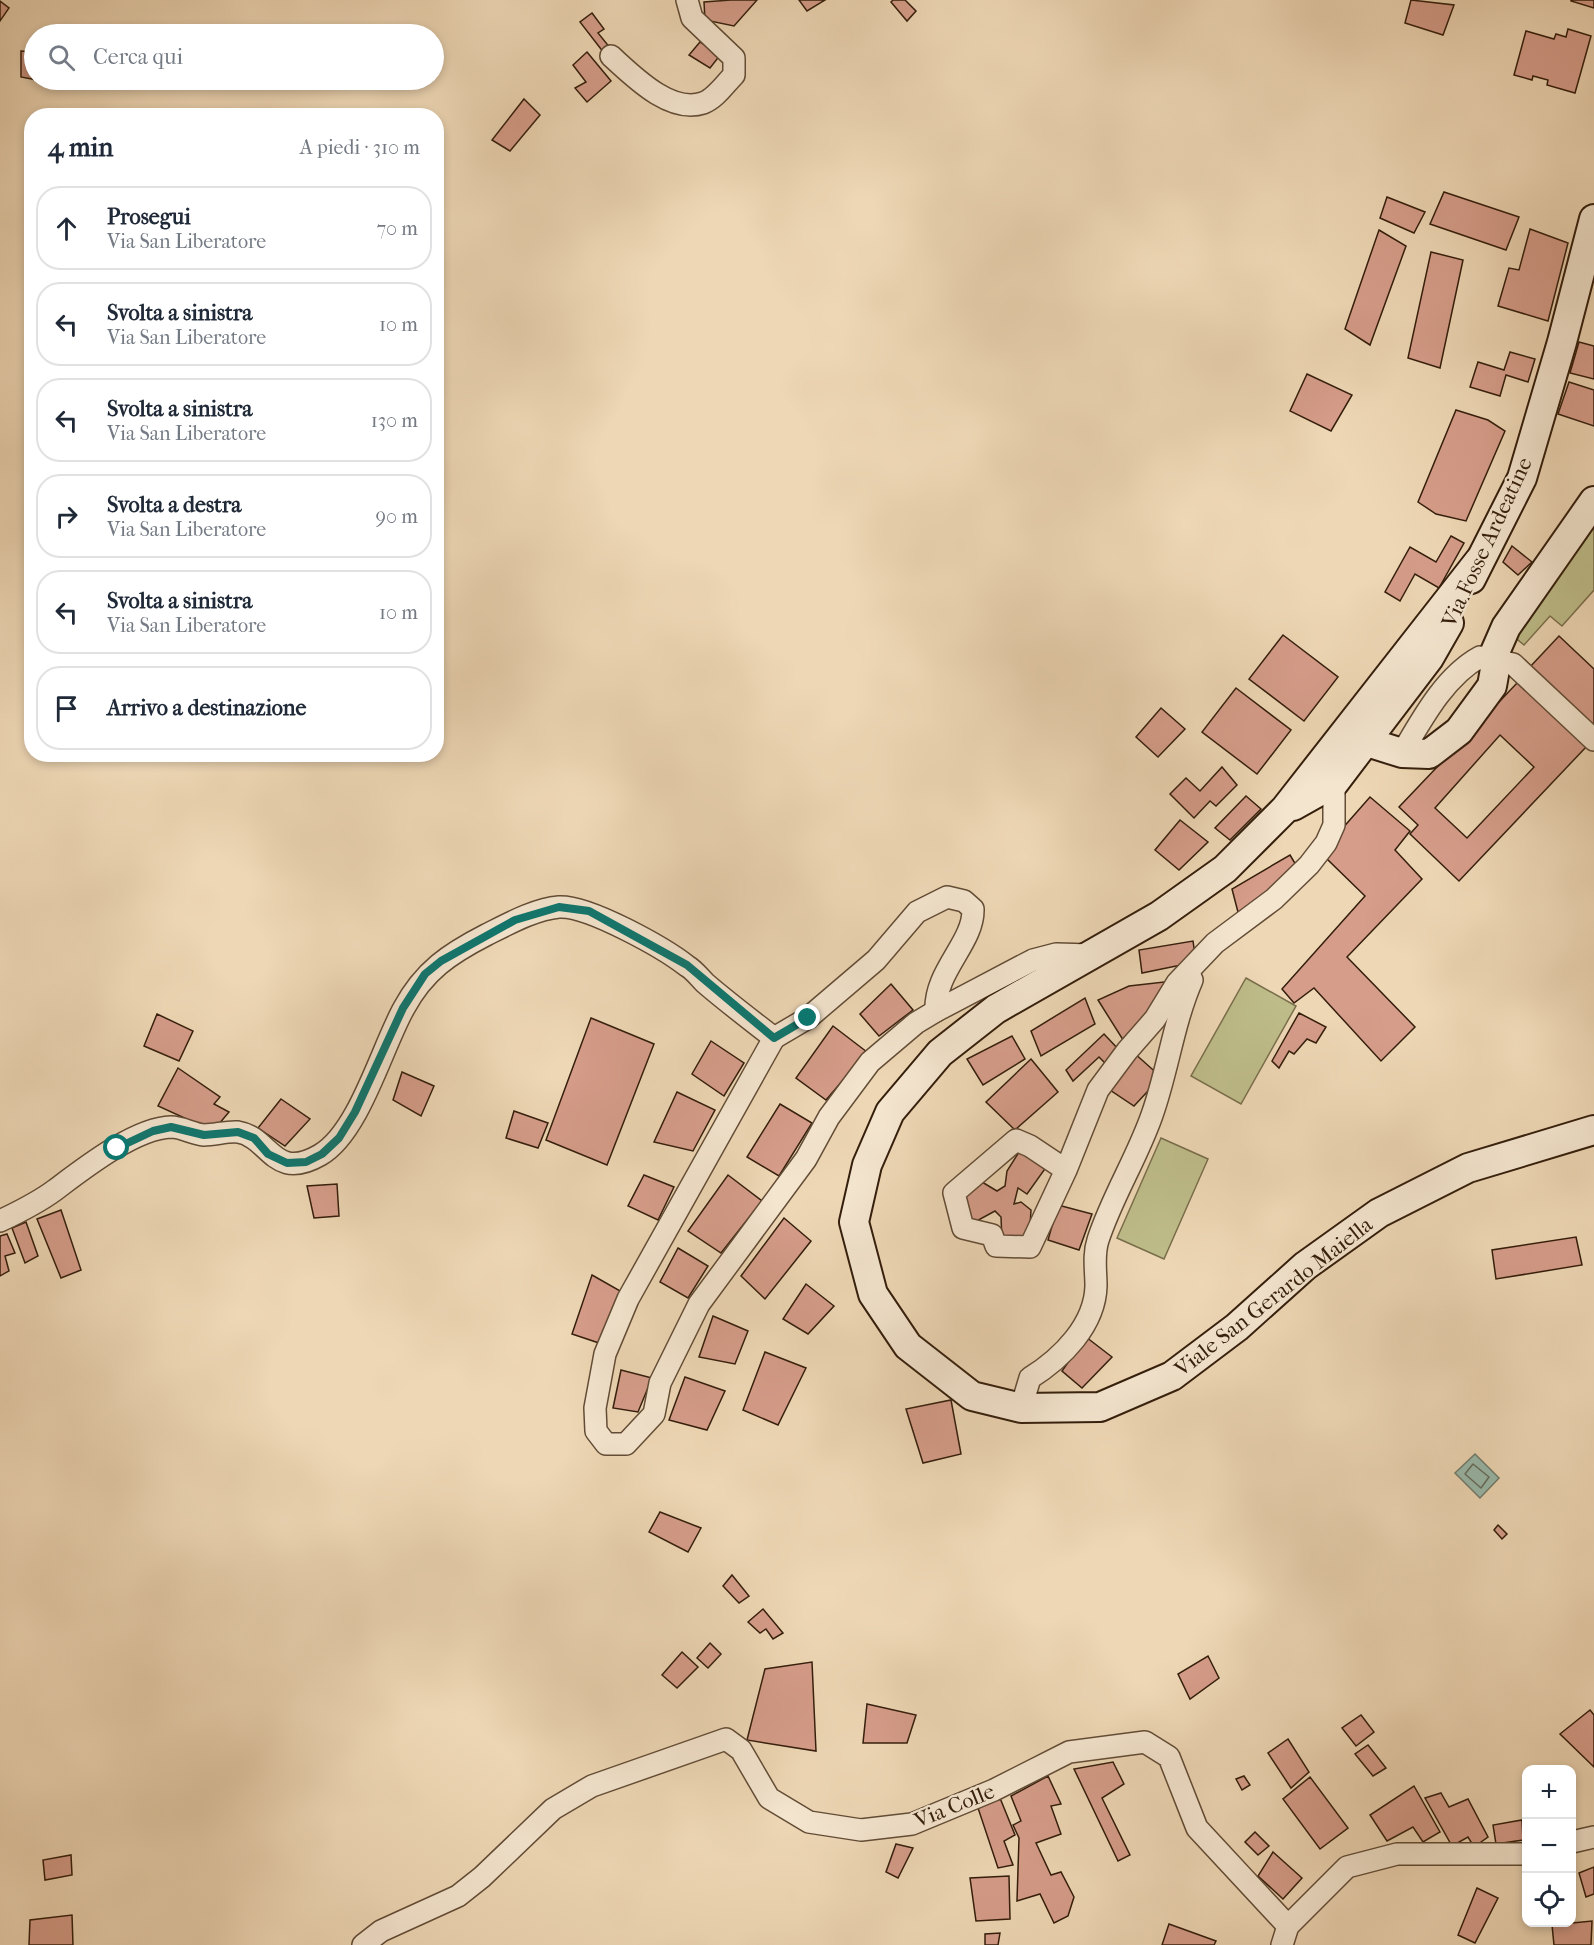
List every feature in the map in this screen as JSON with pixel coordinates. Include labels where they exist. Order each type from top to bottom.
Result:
[{"type":"main road","name":"Via Fosse Ardeatine","points":[[1334,783],[1429,658],[1522,478],[1562,342],[1594,219]]},
{"type":"main road","points":[[1367,742],[1402,753],[1429,754],[1459,731],[1492,686],[1495,669],[1492,659],[1506,627],[1594,501]]},
{"type":"main road","points":[[1285,809],[1479,561]]},
{"type":"main road","name":"Viale San Gerardo Maiella","points":[[1334,783],[1301,804],[1285,809],[1225,869],[1159,916],[1093,956],[996,1009],[940,1053],[890,1112],[867,1165],[854,1222],[873,1294],[908,1346],[972,1396],[1021,1408],[1101,1407],[1172,1376],[1237,1327],[1305,1266],[1379,1213],[1468,1168],[1594,1130]]},
{"type":"street","points":[[611,56],[635,77],[666,98],[685,105],[703,103],[734,75],[734,58],[692,18],[687,0]]},
{"type":"street","points":[[1492,659],[1513,664],[1594,740]]},
{"type":"street","points":[[1066,1170],[1030,1146],[1016,1140],[954,1193],[963,1228],[992,1235],[996,1246],[1030,1247],[1066,1170],[1098,1090],[1126,1051],[1155,1019],[1177,983],[1198,964],[1215,943],[1274,899],[1309,865],[1326,843],[1334,825],[1334,783]]},
{"type":"street","points":[[936,1011],[936,1000],[947,967],[973,921],[973,909],[964,901],[947,897],[917,912],[876,960],[808,1018],[774,1038],[628,1299],[605,1354],[595,1408],[596,1431],[606,1444],[626,1444],[654,1414],[660,1383],[699,1304],[806,1159],[829,1117],[870,1062],[916,1023],[1033,960],[1056,954],[1093,956]]},
{"type":"street","points":[[0,1221],[54,1191],[85,1166],[117,1148],[153,1131],[171,1127],[204,1135],[238,1132],[254,1138],[268,1154],[287,1163],[306,1162],[322,1154],[339,1138],[355,1112],[403,1008],[425,974],[441,961],[515,920],[559,907],[589,911],[687,965],[774,1038]]},
{"type":"street","points":[[1021,1408],[1030,1378],[1042,1370],[1081,1331],[1093,1311],[1097,1242],[1151,1119],[1172,1045],[1176,1020],[1198,964]]},
{"type":"street","name":"Via Colle","points":[[363,1945],[381,1931],[458,1896],[482,1877],[553,1809],[592,1786],[726,1739],[741,1750],[770,1798],[809,1821],[861,1830],[912,1824],[994,1790],[1069,1752],[1145,1742],[1169,1757],[1197,1828],[1285,1936]]},
{"type":"street","points":[[1576,1841],[1594,1837]]},
{"type":"street","points":[[1285,1936],[1347,1867],[1397,1854],[1522,1854]]},
{"type":"shaded area","points":[[1594,495],[1594,590],[1562,626],[1550,616],[1524,645],[1512,635]]},
{"type":"shaded area","points":[[1246,978],[1296,1006],[1241,1104],[1191,1076]]},
{"type":"shaded area","points":[[1161,1138],[1208,1159],[1164,1259],[1117,1238]]},
{"type":"water","points":[[1475,1454],[1499,1478],[1480,1498],[1455,1473]]},
{"type":"building","points":[[757,0],[734,26],[705,20],[704,2]]},
{"type":"building","points":[[799,0],[825,0],[807,11]]},
{"type":"building","points":[[905,0],[916,11],[907,21],[891,2]]},
{"type":"building","points":[[1411,0],[1454,5],[1443,35],[1405,23]]},
{"type":"building","points":[[1571,0],[1594,0],[1594,8],[1571,1]]},
{"type":"building","points":[[0,1],[9,8],[0,21]]},
{"type":"building","points":[[592,13],[604,29],[598,33],[611,49],[604,53],[580,22]]},
{"type":"building","points":[[1568,29],[1591,36],[1575,93],[1547,85],[1548,80],[1533,76],[1532,80],[1514,75],[1526,31],[1554,39],[1556,34],[1566,37]]},
{"type":"building","points":[[700,42],[721,54],[710,68],[689,55]]},
{"type":"building","points":[[21,51],[24,51],[24,77],[21,77]]},
{"type":"building","points":[[587,52],[611,81],[587,102],[575,88],[586,82],[573,65]]},
{"type":"building","points":[[524,99],[540,115],[510,151],[492,140]]},
{"type":"building","points":[[1444,192],[1519,217],[1506,250],[1430,224]]},
{"type":"building","points":[[1387,197],[1425,212],[1414,233],[1380,218]]},
{"type":"building","points":[[1530,229],[1568,243],[1548,321],[1498,306],[1509,268],[1519,270]]},
{"type":"building","points":[[1379,230],[1406,246],[1370,345],[1345,329]]},
{"type":"building","points":[[1431,252],[1463,260],[1440,368],[1408,358]]},
{"type":"building","points":[[1579,342],[1594,346],[1594,379],[1570,373]]},
{"type":"building","points":[[1510,352],[1535,359],[1528,382],[1506,375],[1500,396],[1470,387],[1478,362],[1504,370]]},
{"type":"building","points":[[1307,374],[1352,395],[1331,431],[1290,411]]},
{"type":"building","points":[[1569,382],[1594,390],[1594,426],[1558,414]]},
{"type":"building","points":[[1456,410],[1488,420],[1505,431],[1466,521],[1436,514],[1418,502]]},
{"type":"building","points":[[1451,536],[1464,543],[1439,588],[1415,574],[1400,601],[1385,592],[1410,547],[1436,562]]},
{"type":"building","points":[[1512,546],[1532,562],[1518,575],[1503,562]]},
{"type":"building","points":[[1283,635],[1338,677],[1304,721],[1249,679]]},
{"type":"building","points":[[1559,636],[1594,669],[1594,731],[1529,668]]},
{"type":"building","points":[[1518,682],[1587,746],[1459,881],[1410,834],[1418,825],[1399,807]],"holes":[[[1500,735],[1534,767],[1467,838],[1435,808]]]},
{"type":"building","points":[[1236,688],[1291,730],[1257,774],[1202,732]]},
{"type":"building","points":[[1161,708],[1185,729],[1158,757],[1136,737]]},
{"type":"building","points":[[1222,767],[1237,785],[1216,806],[1210,801],[1194,818],[1170,794],[1186,778],[1200,791]]},
{"type":"building","points":[[1246,796],[1261,809],[1230,840],[1215,828]]},
{"type":"building","points":[[1370,797],[1410,831],[1395,850],[1422,879],[1347,957],[1415,1027],[1381,1061],[1314,988],[1294,1003],[1282,989],[1365,896],[1326,858],[1334,838]]},
{"type":"building","points":[[1180,820],[1208,842],[1179,870],[1155,850]]},
{"type":"building","points":[[1290,855],[1299,870],[1239,916],[1232,889]]},
{"type":"building","points":[[1193,941],[1196,962],[1142,973],[1139,950]]},
{"type":"building","points":[[1164,982],[1167,995],[1125,1043],[1098,1000],[1129,986]]},
{"type":"building","points":[[891,984],[913,1010],[879,1036],[860,1014]]},
{"type":"building","points":[[1085,998],[1095,1024],[1041,1056],[1031,1031]]},
{"type":"building","points":[[1299,1013],[1326,1027],[1316,1043],[1307,1039],[1294,1054],[1289,1051],[1279,1068],[1272,1061]]},
{"type":"building","points":[[157,1014],[193,1031],[179,1061],[144,1046]]},
{"type":"building","points":[[591,1018],[654,1044],[607,1165],[546,1140]]},
{"type":"building","points":[[833,1026],[867,1052],[826,1100],[796,1078]]},
{"type":"building","points":[[1104,1034],[1120,1051],[1106,1064],[1099,1057],[1073,1081],[1066,1070]]},
{"type":"building","points":[[1012,1036],[1025,1059],[983,1085],[967,1059]]},
{"type":"building","points":[[711,1041],[744,1063],[724,1096],[692,1074]]},
{"type":"building","points":[[1133,1052],[1161,1077],[1134,1106],[1107,1088]]},
{"type":"building","points":[[1031,1059],[1058,1092],[1015,1130],[986,1102]]},
{"type":"building","points":[[178,1068],[220,1097],[214,1104],[229,1112],[213,1131],[158,1106]]},
{"type":"building","points":[[402,1072],[434,1086],[421,1116],[393,1100]]},
{"type":"building","points":[[677,1092],[715,1110],[693,1151],[654,1142]]},
{"type":"building","points":[[281,1099],[310,1119],[285,1146],[258,1128]]},
{"type":"building","points":[[780,1104],[812,1123],[779,1176],[747,1157]]},
{"type":"building","points":[[514,1111],[548,1123],[538,1148],[506,1138]]},
{"type":"building","points":[[1021,1149],[1047,1166],[1027,1194],[1018,1188],[1014,1204],[1021,1202],[1031,1210],[1029,1242],[1002,1241],[1001,1217],[995,1211],[973,1223],[959,1198],[982,1182],[997,1191],[1005,1186],[1007,1171]]},
{"type":"building","points":[[644,1175],[674,1187],[658,1220],[628,1206]]},
{"type":"building","points":[[728,1175],[762,1201],[721,1253],[688,1231]]},
{"type":"building","points":[[337,1184],[339,1216],[314,1218],[307,1186]]},
{"type":"building","points":[[1058,1205],[1092,1214],[1079,1250],[1048,1240]]},
{"type":"building","points":[[61,1210],[81,1270],[61,1278],[37,1219]]},
{"type":"building","points":[[784,1218],[811,1241],[765,1299],[741,1276]]},
{"type":"building","points":[[26,1222],[38,1256],[25,1263],[12,1228]]},
{"type":"building","points":[[7,1234],[15,1253],[5,1256],[9,1271],[0,1276],[0,1236]]},
{"type":"building","points":[[1576,1237],[1582,1265],[1496,1279],[1492,1250]]},
{"type":"building","points":[[678,1248],[708,1266],[688,1298],[660,1282]]},
{"type":"building","points":[[592,1275],[622,1292],[599,1343],[572,1334]]},
{"type":"building","points":[[806,1284],[834,1306],[808,1334],[783,1319]]},
{"type":"building","points":[[713,1316],[748,1331],[735,1364],[699,1357]]},
{"type":"building","points":[[1086,1337],[1112,1357],[1082,1388],[1062,1371]]},
{"type":"building","points":[[765,1352],[806,1368],[778,1425],[743,1410]]},
{"type":"building","points":[[621,1370],[652,1378],[638,1412],[613,1408]]},
{"type":"building","points":[[685,1377],[725,1391],[707,1430],[669,1420]]},
{"type":"building","points":[[951,1400],[961,1454],[923,1463],[906,1409]]},
{"type":"building","points":[[660,1512],[701,1528],[688,1552],[649,1532]]},
{"type":"building","points":[[1498,1525],[1507,1534],[1502,1539],[1494,1530]]},
{"type":"building","points":[[732,1575],[749,1596],[739,1603],[723,1586]]},
{"type":"building","points":[[763,1609],[783,1633],[773,1639],[766,1629],[760,1633],[748,1622]]},
{"type":"building","points":[[710,1643],[721,1654],[708,1668],[697,1658]]},
{"type":"building","points":[[682,1652],[698,1667],[677,1688],[662,1675]]},
{"type":"building","points":[[1208,1656],[1219,1678],[1190,1699],[1178,1674]]},
{"type":"building","points":[[812,1662],[816,1751],[747,1740],[765,1669]]},
{"type":"building","points":[[867,1704],[916,1715],[907,1743],[863,1743]]},
{"type":"building","points":[[1590,1710],[1594,1715],[1594,1767],[1560,1734]]},
{"type":"building","points":[[1361,1715],[1374,1732],[1356,1746],[1342,1728]]},
{"type":"building","points":[[1288,1739],[1309,1772],[1291,1788],[1268,1753]]},
{"type":"building","points":[[1368,1745],[1386,1768],[1373,1776],[1355,1754]]},
{"type":"building","points":[[1113,1762],[1124,1784],[1102,1798],[1130,1855],[1118,1861],[1074,1769]]},
{"type":"building","points":[[1048,1776],[1061,1804],[1051,1806],[1061,1834],[1036,1843],[1051,1875],[1061,1872],[1074,1897],[1068,1916],[1054,1923],[1040,1894],[1017,1901],[1019,1838],[1013,1825],[1021,1821],[1011,1796]]},
{"type":"building","points":[[1244,1776],[1250,1785],[1242,1790],[1236,1779]]},
{"type":"building","points":[[1310,1777],[1348,1828],[1320,1849],[1283,1799]]},
{"type":"building","points":[[1414,1786],[1440,1832],[1423,1842],[1413,1827],[1387,1841],[1370,1815]]},
{"type":"building","points":[[1441,1793],[1449,1807],[1468,1799],[1488,1837],[1474,1847],[1468,1837],[1452,1846],[1425,1798]]},
{"type":"building","points":[[1000,1798],[1015,1835],[1004,1841],[1013,1865],[998,1868],[978,1808]]},
{"type":"building","points":[[1522,1820],[1522,1840],[1496,1844],[1493,1825]]},
{"type":"building","points":[[1255,1832],[1269,1846],[1258,1855],[1245,1842]]},
{"type":"building","points":[[896,1844],[913,1848],[898,1878],[886,1872]]},
{"type":"building","points":[[1273,1852],[1302,1878],[1283,1899],[1258,1876]]},
{"type":"building","points":[[71,1855],[72,1875],[45,1880],[43,1860]]},
{"type":"building","points":[[1594,1867],[1594,1894],[1586,1897],[1579,1873]]},
{"type":"building","points":[[1009,1876],[1010,1919],[976,1921],[970,1878]]},
{"type":"building","points":[[1477,1888],[1498,1898],[1475,1943],[1458,1935]]},
{"type":"building","points":[[72,1915],[73,1945],[29,1945],[30,1920]]},
{"type":"building","points":[[1592,1921],[1591,1945],[1554,1945],[1552,1927],[1576,1927],[1576,1923]]},
{"type":"building","points":[[1169,1924],[1216,1941],[1214,1945],[1162,1945]]},
{"type":"building","points":[[1000,1933],[998,1945],[985,1945],[985,1934]]},
{"type":"route","points":[[117,1148],[153,1131],[171,1127],[204,1135],[238,1132],[254,1138],[268,1154],[287,1163],[306,1162],[322,1154],[339,1138],[355,1112],[384,1055],[403,1008],[425,974],[475,940],[515,920],[559,907],[589,911],[687,965],[774,1038],[808,1018]]}]
